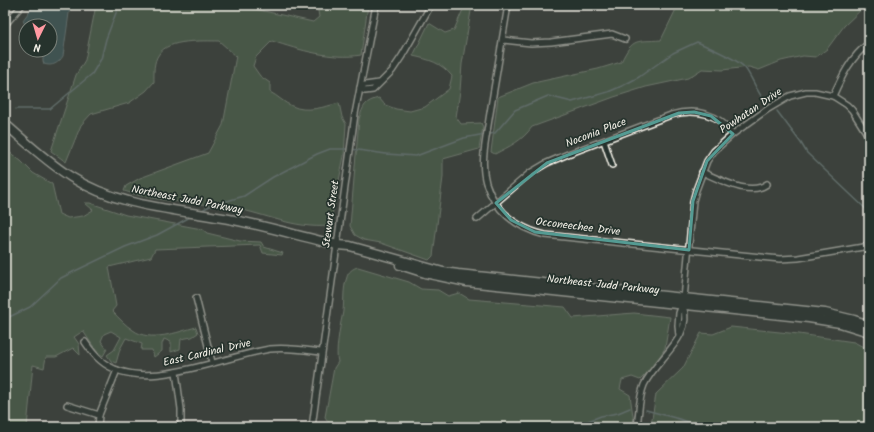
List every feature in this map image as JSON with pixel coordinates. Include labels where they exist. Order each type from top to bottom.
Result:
[{"type":"highway","name":"Northeast Judd Parkway","points":[[5,124],[47,160],[72,178],[104,193],[134,203],[234,220],[338,245],[425,273],[467,282],[684,302],[825,313],[869,325]]},
{"type":"highway","name":"Northeast Judd Parkway","points":[[684,302],[826,320],[869,332]]},
{"type":"street","name":"Stewart Street","points":[[312,427],[321,352],[338,245],[350,147],[376,5]]},
{"type":"street","points":[[360,88],[365,85],[379,83],[386,78],[397,64],[431,5]]},
{"type":"street","name":"Occoneechee Drive","points":[[508,5],[492,100],[484,159],[484,170],[486,183],[496,203],[502,212],[511,220],[526,229],[551,235],[788,259],[869,246]]},
{"type":"street","points":[[5,25],[20,6]]},
{"type":"street","points":[[503,40],[531,43],[551,42],[612,34],[625,39]]},
{"type":"street","points":[[833,96],[846,69],[854,57],[869,43]]},
{"type":"street","name":"Powhatan Drive","points":[[637,427],[640,400],[645,383],[673,347],[679,335],[679,313],[684,302],[694,201],[702,172],[714,151],[733,134],[768,109],[790,96],[806,92],[815,92],[833,96],[841,100],[852,110],[869,137]]},
{"type":"street","name":"Noconia Place","points":[[477,219],[505,194],[538,168],[557,158],[671,115],[686,112],[702,112],[721,121],[733,134]]},
{"type":"street","points":[[604,141],[612,165]]},
{"type":"street","points":[[702,172],[725,182],[749,188],[758,189],[767,184]]},
{"type":"street","points":[[196,298],[212,362]]},
{"type":"street","name":"East Cardinal Drive","points":[[84,342],[100,361],[117,370],[138,375],[157,375],[176,372],[232,357],[271,349],[296,349],[321,352]]},
{"type":"street","points":[[98,427],[99,415],[117,370]]},
{"type":"street","points":[[176,372],[180,402],[181,427]]},
{"type":"street","points":[[67,405],[99,415]]},
{"type":"highlighted area","points":[[694,112],[711,116],[733,134],[707,161],[693,201],[689,250],[535,232],[511,220],[496,203],[547,163],[679,113]]},
{"type":"green space","points":[[96,5],[241,5],[313,22],[319,17],[317,5],[368,5],[361,55],[328,55],[293,48],[272,41],[256,57],[253,66],[260,76],[270,83],[270,92],[292,106],[309,109],[321,108],[339,103],[342,117],[346,124],[344,156],[329,226],[292,223],[233,208],[151,198],[124,191],[126,186],[140,178],[208,153],[223,125],[236,56],[219,41],[178,43],[164,49],[156,60],[154,68],[154,82],[146,91],[129,103],[91,114],[81,125],[66,162],[51,151],[76,75],[85,60]]},
{"type":"green space","points":[[465,5],[472,5],[462,64],[456,117],[461,124],[481,123],[483,127],[479,149],[443,159],[443,177],[433,256],[429,260],[381,243],[364,240],[355,235],[350,226],[359,119],[365,105],[374,99],[379,98],[385,105],[396,109],[410,111],[425,107],[449,89],[452,76],[448,71],[434,62],[413,56],[429,23],[445,33],[454,30]]},
{"type":"green space","points":[[678,5],[866,5],[844,26],[827,49],[816,57],[803,56],[781,61],[759,70],[749,67],[722,70],[702,69],[688,78],[646,87],[614,97],[532,127],[520,140],[511,146],[495,154],[491,152],[498,97],[533,83],[598,69],[621,62],[629,48],[636,42],[661,40]]},
{"type":"green space","points":[[5,149],[21,161],[33,173],[52,184],[59,214],[68,218],[83,216],[93,210],[85,203],[90,203],[126,215],[202,229],[207,233],[240,241],[261,242],[264,247],[283,253],[282,255],[263,253],[260,245],[155,249],[151,257],[109,267],[116,306],[112,311],[130,328],[147,336],[173,334],[196,327],[198,333],[192,337],[181,339],[180,349],[171,352],[171,342],[164,339],[162,351],[154,357],[152,350],[141,350],[142,344],[126,338],[120,349],[116,363],[111,361],[107,355],[114,350],[121,337],[111,331],[104,334],[101,341],[107,349],[103,356],[97,352],[83,331],[74,337],[79,344],[80,355],[73,348],[56,357],[46,357],[44,368],[33,365],[27,427],[5,427]]},
{"type":"green space","points":[[358,267],[409,282],[421,289],[438,290],[448,296],[459,293],[469,299],[565,307],[573,318],[634,313],[670,317],[665,348],[655,365],[640,380],[632,377],[622,380],[620,389],[630,395],[634,423],[613,427],[332,427],[325,417],[334,368],[338,362],[337,346],[343,312],[345,282],[348,273]]},
{"type":"green space","points":[[731,327],[799,334],[854,342],[869,350],[869,427],[666,427],[651,425],[656,394],[683,368],[701,333],[713,334]]},
{"type":"water","points":[[34,5],[70,6],[63,56],[59,61],[52,65],[47,65],[44,64],[43,61],[43,58],[58,58],[58,18],[24,18]]},
{"type":"waterway","points":[[16,109],[50,109],[92,74],[101,59],[106,39],[119,5]]},
{"type":"waterway","points":[[490,134],[495,133],[515,110],[548,96],[572,102],[608,92],[639,77],[673,53],[697,42],[736,61],[745,68],[764,100],[768,101]]},
{"type":"waterway","points":[[777,111],[807,153],[869,212]]},
{"type":"waterway","points":[[200,211],[210,206],[244,196],[273,177],[317,154],[330,149],[351,149],[386,154],[416,156],[464,138],[485,134]]},
{"type":"waterway","points":[[5,319],[30,307],[61,278],[125,247],[157,235],[192,216]]},
{"type":"waterway","points":[[573,427],[601,416],[618,413],[630,408]]},
{"type":"waterway","points":[[646,410],[701,427]]}]
